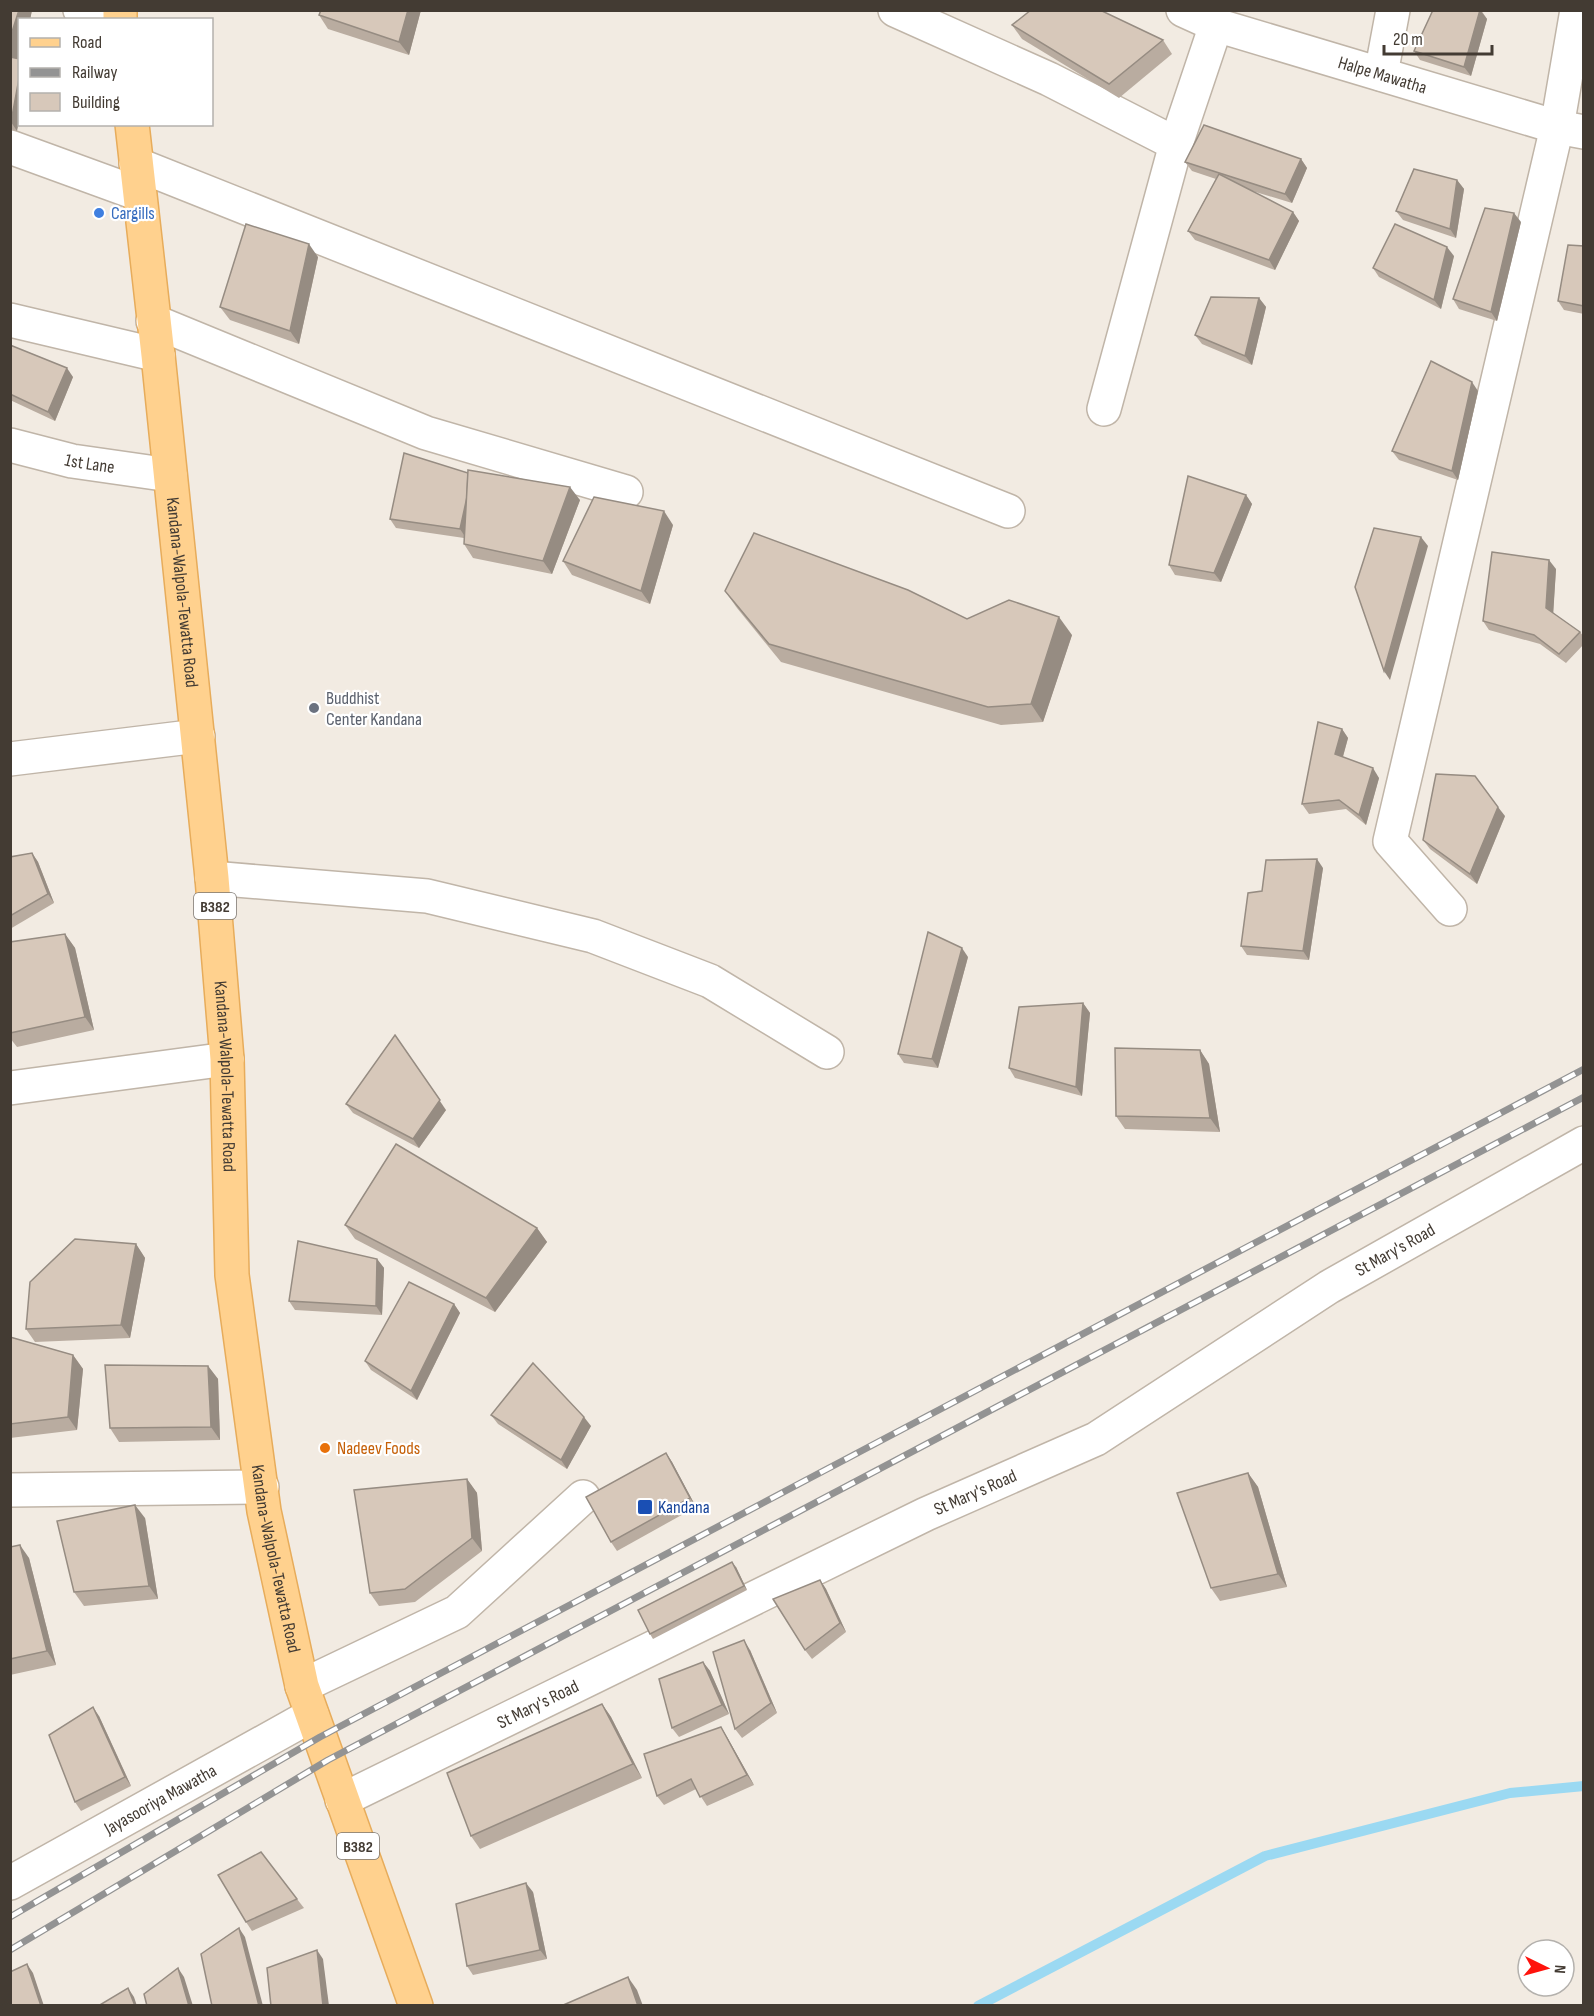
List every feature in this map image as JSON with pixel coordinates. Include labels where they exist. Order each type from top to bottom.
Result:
[{"type":"main road","name":"Kandana-Walpola-Tewatta Road","points":[[132,126],[212,878],[227,1059],[232,1275],[264,1511],[307,1700],[416,2006]]},
{"type":"street","points":[[80,10],[98,18]]},
{"type":"street","points":[[895,10],[1049,79],[1176,144]]},
{"type":"street","name":"Halpe Mawatha","points":[[1183,10],[1216,25],[1570,130]]},
{"type":"street","points":[[1381,74],[1393,10]]},
{"type":"street","points":[[1450,909],[1390,841],[1570,130],[1577,10]]},
{"type":"street","points":[[1104,409],[1176,144],[1216,25]]},
{"type":"street","points":[[10,147],[138,179],[1008,511]]},
{"type":"street","points":[[10,320],[158,355]]},
{"type":"street","points":[[153,321],[426,433],[626,492]]},
{"type":"street","name":"1st Lane","points":[[10,445],[72,461],[170,475]]},
{"type":"street","points":[[10,759],[198,736]]},
{"type":"street","points":[[212,878],[427,896],[593,936],[710,981],[827,1052]]},
{"type":"street","points":[[10,1088],[227,1059]]},
{"type":"street","name":"St Mary's Road","points":[[342,1800],[926,1514],[1096,1439],[1329,1287],[1584,1143]]},
{"type":"street","points":[[10,1490],[262,1487]]},
{"type":"street","name":"Jayasooriya Mawatha","points":[[10,1883],[307,1700],[457,1612],[584,1497]]},
{"type":"building","points":[[10,10],[19,10],[10,38]]},
{"type":"building","points":[[321,10],[408,10],[399,42],[319,15]]},
{"type":"building","points":[[1031,10],[1100,10],[1163,40],[1109,84],[1012,25]]},
{"type":"building","points":[[1433,10],[1480,10],[1464,67],[1414,51]]},
{"type":"building","points":[[10,57],[18,59],[18,84],[11,122]]},
{"type":"building","points":[[1204,125],[1301,159],[1285,194],[1185,162]]},
{"type":"building","points":[[1414,169],[1457,180],[1450,229],[1396,211]]},
{"type":"building","points":[[1219,174],[1293,212],[1269,260],[1188,231]]},
{"type":"building","points":[[1485,208],[1514,213],[1491,312],[1453,299]]},
{"type":"building","points":[[246,224],[309,244],[290,331],[220,307]]},
{"type":"building","points":[[1395,224],[1447,247],[1434,300],[1373,268]]},
{"type":"building","points":[[1568,245],[1584,246],[1584,306],[1558,301]]},
{"type":"building","points":[[1211,297],[1259,298],[1245,356],[1195,335]]},
{"type":"building","points":[[10,345],[67,368],[48,412],[10,394]]},
{"type":"building","points":[[1431,361],[1472,382],[1452,471],[1392,451]]},
{"type":"building","points":[[404,453],[468,473],[467,497],[460,529],[390,519]]},
{"type":"building","points":[[468,470],[570,487],[543,561],[464,544]]},
{"type":"building","points":[[1188,476],[1246,495],[1214,573],[1169,565]]},
{"type":"building","points":[[594,497],[664,511],[641,591],[563,561]]},
{"type":"building","points":[[1374,528],[1421,537],[1384,671],[1355,587]]},
{"type":"building","points":[[754,533],[908,590],[967,619],[1009,600],[1059,617],[1031,704],[988,707],[769,644],[725,591]]},
{"type":"building","points":[[1492,552],[1549,560],[1546,608],[1580,632],[1559,654],[1534,635],[1483,621]]},
{"type":"building","points":[[1318,722],[1342,729],[1335,754],[1373,768],[1359,815],[1339,800],[1302,804]]},
{"type":"building","points":[[1436,774],[1475,776],[1498,807],[1470,874],[1423,840]]},
{"type":"building","points":[[32,853],[48,894],[10,916],[10,857]]},
{"type":"building","points":[[1317,859],[1303,951],[1241,946],[1248,893],[1262,891],[1266,860]]},
{"type":"building","points":[[928,932],[962,948],[932,1059],[898,1054]]},
{"type":"building","points":[[65,934],[85,1017],[10,1033],[10,942]]},
{"type":"building","points":[[1083,1003],[1076,1087],[1009,1068],[1019,1007]]},
{"type":"building","points":[[395,1035],[440,1100],[413,1139],[346,1104]]},
{"type":"building","points":[[1115,1048],[1200,1050],[1210,1118],[1116,1116]]},
{"type":"building","points":[[396,1144],[537,1228],[486,1298],[345,1225]]},
{"type":"building","points":[[75,1239],[136,1244],[121,1325],[26,1329],[30,1282]]},
{"type":"building","points":[[298,1241],[377,1259],[376,1306],[289,1301]]},
{"type":"building","points":[[409,1282],[454,1304],[411,1391],[365,1361]]},
{"type":"building","points":[[10,1337],[73,1355],[68,1417],[10,1424]]},
{"type":"building","points":[[533,1363],[584,1417],[561,1460],[491,1415]]},
{"type":"building","points":[[105,1365],[208,1366],[211,1427],[110,1428]]},
{"type":"building","name":"Kandana","points":[[666,1453],[690,1498],[611,1542],[586,1497]]},
{"type":"building","points":[[1248,1473],[1278,1574],[1211,1588],[1177,1493]]},
{"type":"building","points":[[467,1479],[472,1538],[405,1589],[370,1593],[354,1490]]},
{"type":"building","points":[[135,1505],[149,1586],[74,1592],[57,1521]]},
{"type":"building","points":[[20,1545],[47,1651],[10,1659],[10,1547]]},
{"type":"building","points":[[732,1562],[744,1586],[650,1634],[638,1610]]},
{"type":"building","points":[[820,1580],[840,1623],[805,1650],[773,1599]]},
{"type":"building","points":[[744,1640],[771,1703],[735,1729],[713,1652]]},
{"type":"building","points":[[703,1662],[722,1705],[672,1728],[659,1679]]},
{"type":"building","points":[[602,1704],[633,1764],[471,1836],[447,1773]]},
{"type":"building","points":[[93,1707],[125,1777],[75,1802],[49,1735]]},
{"type":"building","points":[[721,1727],[747,1775],[700,1797],[691,1779],[657,1796],[644,1754]]},
{"type":"building","points":[[261,1852],[297,1899],[246,1922],[218,1875]]},
{"type":"building","points":[[526,1883],[540,1950],[467,1966],[456,1904]]},
{"type":"building","points":[[239,1928],[259,2006],[212,2006],[201,1954]]},
{"type":"building","points":[[317,1950],[323,2006],[271,2006],[267,1968]]},
{"type":"building","points":[[27,1964],[41,2006],[10,2006],[10,1972]]},
{"type":"building","points":[[178,1968],[189,2006],[147,2006],[144,1994]]},
{"type":"building","points":[[628,1977],[638,2006],[561,2006]]},
{"type":"building","points":[[128,1988],[135,2006],[98,2006]]},
{"type":"waterway","points":[[978,2006],[1265,1856],[1510,1793],[1584,1786]]},
{"type":"railway","points":[[10,1917],[320,1737],[1584,1069]]},
{"type":"railway","points":[[10,1950],[328,1760],[1584,1097]]},
{"type":"place","name":"Cargills","points":[[99,213]]},
{"type":"place","name":"Buddhist Center Kandana","points":[[314,708]]},
{"type":"place","name":"Nadeev Foods","points":[[325,1448]]},
{"type":"place","name":"Kandana","points":[[645,1507]]}]
